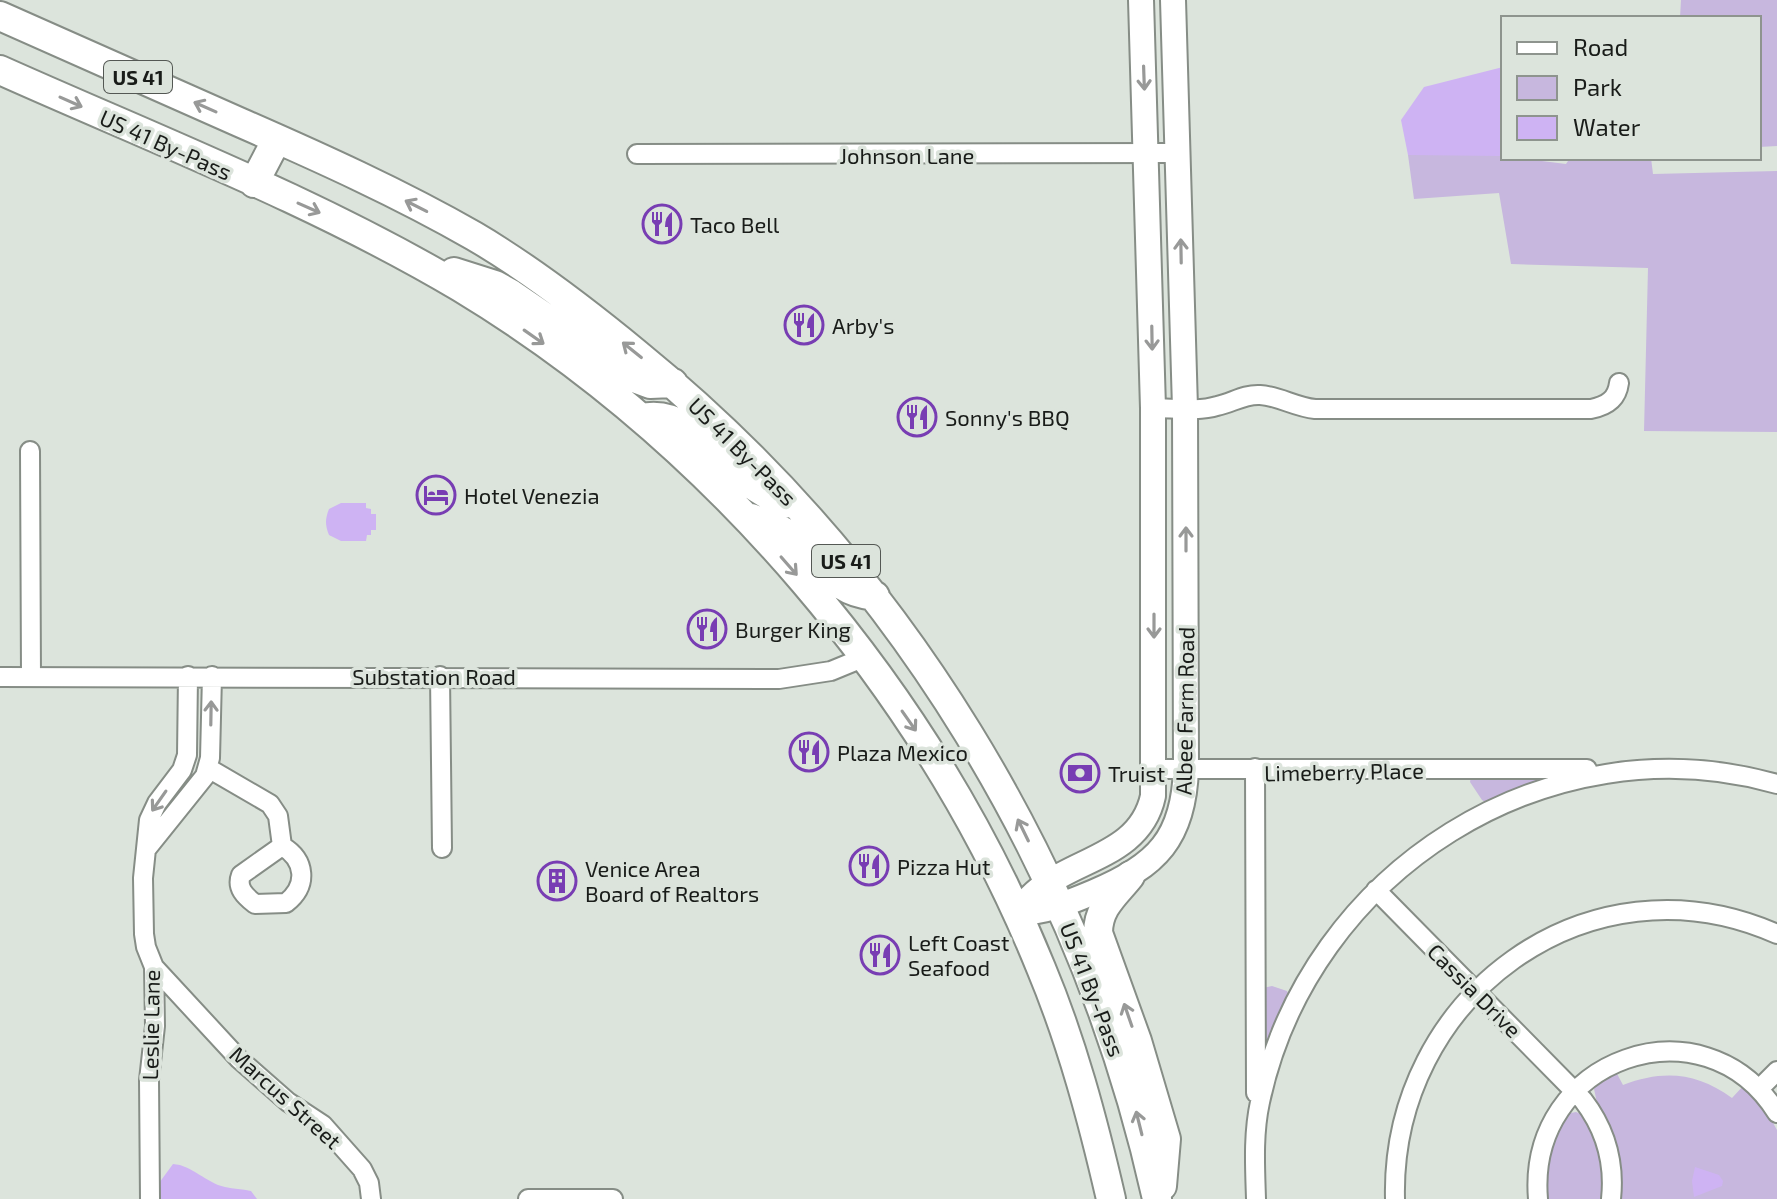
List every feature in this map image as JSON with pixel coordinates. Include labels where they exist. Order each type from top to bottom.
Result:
[{"type":"main road","name":"Albee Farm Road","points":[[1018,913],[1032,892],[1047,880],[1118,845],[1138,829],[1152,801],[1153,408],[1141,0]]},
{"type":"main road","name":"Albee Farm Road","points":[[1018,913],[1048,911],[1130,876],[1159,853],[1172,836],[1183,807],[1186,768],[1185,408],[1173,0]]},
{"type":"main road","name":"US 41 By-Pass","points":[[0,16],[356,175],[477,238],[600,324],[673,383],[741,445],[814,524],[898,625],[983,755],[1060,907],[1109,1026],[1159,1199]]},
{"type":"main road","name":"US 41 By-Pass","points":[[0,70],[323,214],[462,289],[526,331],[642,418],[740,513],[865,657],[921,738],[960,802],[1018,913],[1042,970],[1092,1119],[1111,1199]]},
{"type":"main road","points":[[254,183],[277,139]]},
{"type":"main road","points":[[404,256],[495,285],[634,378],[650,384],[673,383]]},
{"type":"main road","points":[[642,418],[657,416],[682,425],[755,488],[814,524]]},
{"type":"main road","points":[[740,513],[800,542],[848,591],[875,596]]},
{"type":"main road","points":[[1154,577],[1186,577]]},
{"type":"main road","points":[[1130,876],[1104,906],[1099,917],[1098,933],[1137,1041],[1166,1139],[1159,1199]]},
{"type":"street","name":"Johnson Lane","points":[[637,154],[1178,153]]},
{"type":"street","points":[[1153,408],[1212,408],[1244,396],[1258,395],[1315,409],[1591,409],[1611,402],[1619,383]]},
{"type":"street","points":[[30,451],[31,676]]},
{"type":"street","name":"Substation Road","points":[[0,677],[779,679],[831,671],[865,657]]},
{"type":"street","name":"Leslie Lane","points":[[150,1199],[149,1080],[155,1026],[154,967],[144,934],[145,853],[152,810],[177,778],[187,755],[188,676]]},
{"type":"street","points":[[145,853],[167,820],[205,776],[208,768],[212,676]]},
{"type":"street","points":[[440,676],[442,848]]},
{"type":"street","points":[[208,768],[270,804],[278,816],[282,846]]},
{"type":"street","points":[[1154,769],[1255,768]]},
{"type":"street","name":"Limeberry Place","points":[[1255,1133],[1255,768],[1650,769]]},
{"type":"street","points":[[1256,1199],[1255,1133],[1259,1104],[1271,1060],[1291,1012],[1332,942],[1376,890],[1425,849],[1478,816],[1567,781],[1650,769],[1777,771]]},
{"type":"street","points":[[1713,770],[1777,784]]},
{"type":"street","name":"Cassia Drive","points":[[1376,890],[1574,1090],[1592,1112],[1606,1141],[1612,1170],[1611,1199]]},
{"type":"street","points":[[1395,1199],[1398,1143],[1413,1085],[1440,1034],[1475,990],[1503,967],[1539,943],[1580,925],[1614,916],[1667,911],[1702,913],[1736,920],[1777,934]]},
{"type":"street","name":"Marcus Street","points":[[154,967],[239,1059],[288,1102],[323,1125],[362,1169],[369,1183],[371,1199]]},
{"type":"street","points":[[1538,1199],[1537,1169],[1545,1134],[1558,1110],[1574,1090],[1618,1061],[1665,1052],[1708,1059],[1734,1070],[1759,1089],[1777,1113]]},
{"type":"street","points":[[1759,1089],[1777,1071]]},
{"type":"street","points":[[528,1199],[613,1199]]},
{"type":"green space","points":[[1681,0],[1777,0],[1777,146],[1761,147],[1761,16],[1680,16]]},
{"type":"green space","points":[[1487,154],[1501,156],[1501,160],[1566,164],[1569,160],[1651,160],[1653,174],[1777,171],[1777,432],[1644,431],[1648,268],[1511,264],[1499,193],[1414,199],[1408,155]]},
{"type":"green space","points":[[1471,777],[1549,779],[1488,804],[1470,782]]},
{"type":"green space","points":[[1272,986],[1287,991],[1290,998],[1265,1059],[1263,988]]},
{"type":"green space","points":[[1615,1070],[1623,1085],[1652,1077],[1679,1076],[1705,1083],[1732,1098],[1744,1085],[1767,1112],[1777,1130],[1777,1199],[1618,1199],[1594,1089],[1596,1083]]},
{"type":"green space","points":[[1576,1112],[1585,1116],[1602,1155],[1603,1199],[1544,1199],[1546,1157],[1566,1114]]},
{"type":"water","points":[[1501,68],[1501,156],[1408,155],[1401,120],[1424,87]]},
{"type":"water","points":[[341,503],[366,503],[371,514],[376,514],[376,530],[371,530],[366,541],[341,541],[329,535],[326,522],[329,509]]},
{"type":"water","points":[[173,1164],[186,1167],[218,1185],[251,1191],[257,1199],[156,1199],[151,1194]]},
{"type":"water","points":[[1695,1167],[1719,1175],[1722,1186],[1694,1197],[1692,1181]]},
{"type":"place","name":"Taco Bell","points":[[662,224]]},
{"type":"place","name":"Arby's","points":[[804,325]]},
{"type":"place","name":"Sonny's BBQ","points":[[917,417]]},
{"type":"place","name":"Hotel Venezia","points":[[436,495]]},
{"type":"place","name":"Burger King","points":[[707,629]]},
{"type":"place","name":"Plaza Mexico","points":[[809,752]]},
{"type":"place","name":"Truist","points":[[1080,773]]},
{"type":"place","name":"Pizza Hut","points":[[869,866]]},
{"type":"place","name":"Venice Area Board of Realtors","points":[[557,881]]},
{"type":"place","name":"Left Coast Seafood","points":[[880,955]]}]
